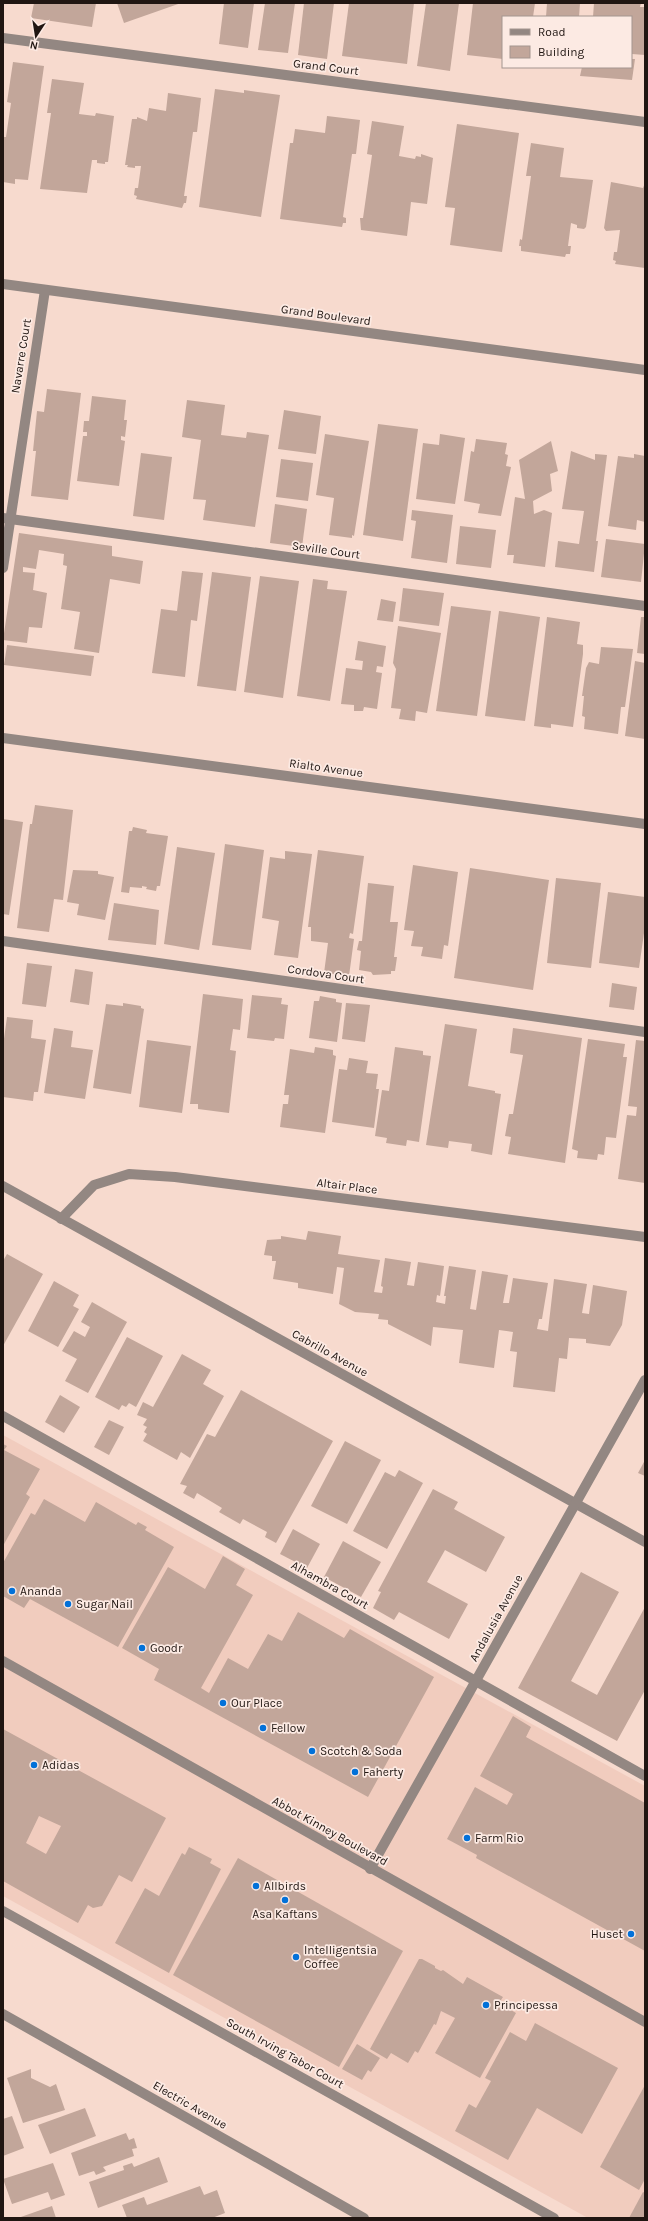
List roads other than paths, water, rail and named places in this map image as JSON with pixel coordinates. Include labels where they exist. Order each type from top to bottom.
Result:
[{"type":"street","name":"Grand Court","points":[[3,38],[645,122]]},
{"type":"street","name":"Grand Boulevard","points":[[3,284],[645,370]]},
{"type":"street","name":"Navarre Court","points":[[3,568],[6,519],[45,290]]},
{"type":"street","name":"Seville Court","points":[[6,519],[645,606]]},
{"type":"street","name":"Rialto Avenue","points":[[3,738],[645,824]]},
{"type":"street","name":"Cordova Court","points":[[3,941],[645,1032]]},
{"type":"street","name":"Altair Place","points":[[61,1219],[94,1185],[129,1174],[175,1176],[645,1237]]},
{"type":"street","name":"Cabrillo Avenue","points":[[3,1186],[645,1542]]},
{"type":"street","name":"Andalusia Avenue","points":[[370,1869],[645,1380]]},
{"type":"street","name":"Alhambra Court","points":[[3,1416],[645,1776]]},
{"type":"street","name":"Abbot Kinney Boulevard","points":[[3,1661],[370,1869],[645,2022]]},
{"type":"street","name":"South Irving Tabor Court","points":[[3,1911],[554,2218]]},
{"type":"street","name":"Electric Avenue","points":[[3,2014],[364,2218]]},
{"type":"place","name":"Ananda","points":[[12,1591]]},
{"type":"place","name":"Sugar Nail","points":[[68,1604]]},
{"type":"place","name":"Goodr","points":[[142,1648]]},
{"type":"place","name":"Our Place","points":[[223,1703]]},
{"type":"place","name":"Fellow","points":[[263,1728]]},
{"type":"place","name":"Scotch & Soda","points":[[312,1751]]},
{"type":"place","name":"Adidas","points":[[34,1765]]},
{"type":"place","name":"Faherty","points":[[355,1772]]},
{"type":"place","name":"Farm Rio","points":[[467,1838]]},
{"type":"place","name":"Allbirds","points":[[256,1886]]},
{"type":"place","name":"Asa Kaftans","points":[[285,1900]]},
{"type":"place","name":"Huset","points":[[631,1934]]},
{"type":"place","name":"Intelligentsia Coffee","points":[[296,1957]]},
{"type":"place","name":"Principessa","points":[[486,2005]]}]
